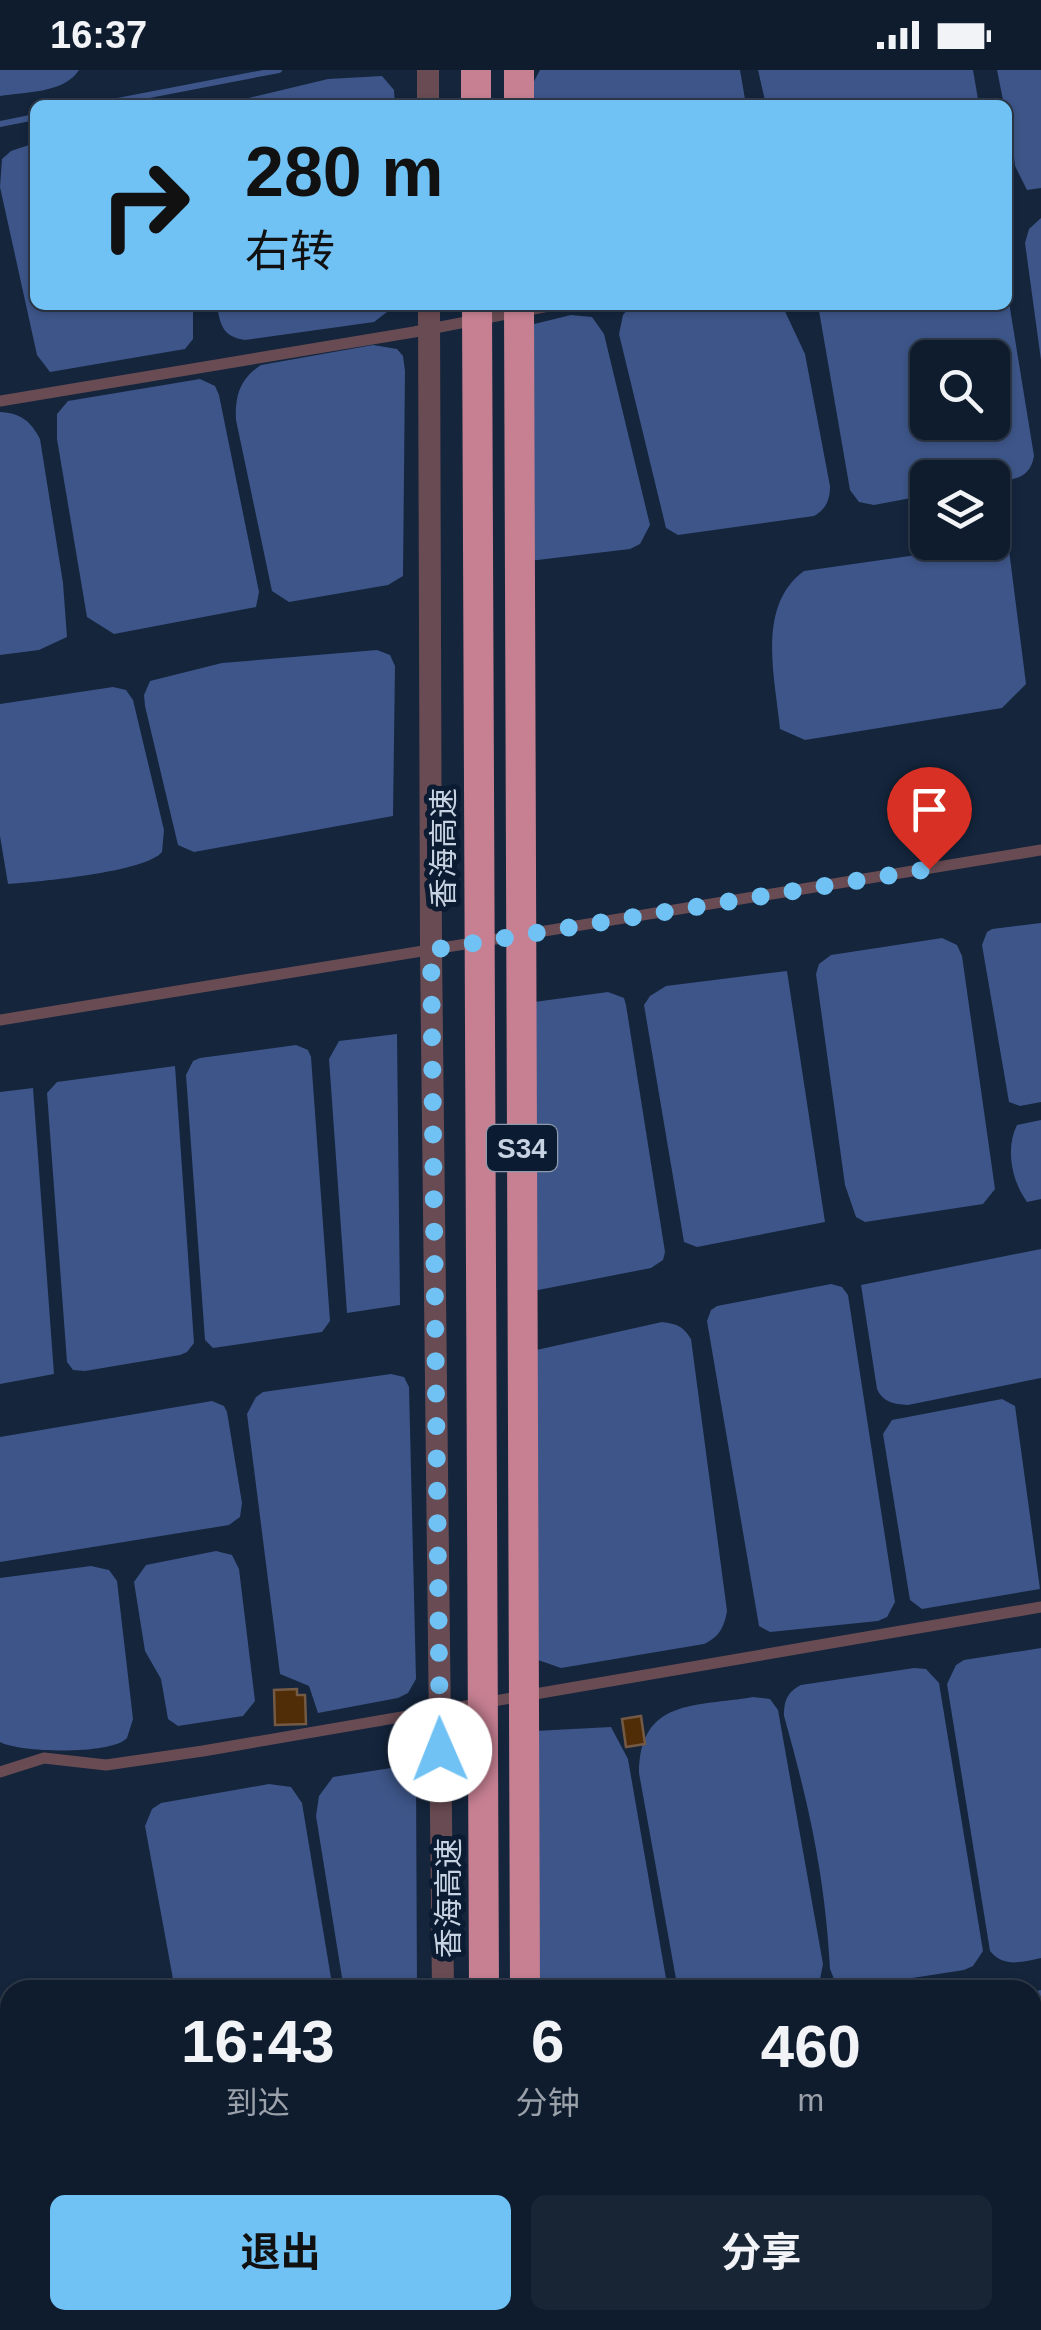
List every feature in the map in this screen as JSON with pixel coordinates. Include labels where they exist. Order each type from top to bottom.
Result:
[{"type":"highway","points":[[476,70],[476,100]]},
{"type":"highway","points":[[519,70],[519,100]]},
{"type":"highway","name":"香海高速","points":[[477,310],[484,1980]]},
{"type":"highway","name":"S34","points":[[520,310],[525,1980]]},
{"type":"street","points":[[428,70],[428,100]]},
{"type":"street","points":[[429,310],[431,950],[444,1980]]},
{"type":"lane","points":[[0,401],[528,310]]},
{"type":"lane","points":[[0,1020],[1041,850]]},
{"type":"lane","points":[[0,1772],[44,1758],[106,1765],[1041,1607]]},
{"type":"water","points":[[0,70],[79,70],[73,78],[54,87],[0,96]]},
{"type":"water","points":[[540,70],[740,70],[745,100],[532,100],[532,85]]},
{"type":"water","points":[[758,70],[973,70],[978,100],[765,100]]},
{"type":"water","points":[[997,70],[1041,70],[1041,188],[1027,190],[1015,166],[1012,100],[1003,100]]},
{"type":"water","points":[[382,76],[394,90],[395,100],[241,100],[328,79]]},
{"type":"water","points":[[30,145],[30,310],[193,310],[193,339],[185,349],[50,372],[37,355],[0,187],[2,159],[11,151]]},
{"type":"water","points":[[1041,218],[1041,360],[1025,243],[1029,229]]},
{"type":"water","points":[[218,310],[390,310],[374,322],[245,340],[224,329]]},
{"type":"water","points":[[627,310],[784,310],[805,354],[830,486],[822,510],[814,516],[678,535],[666,528],[619,334]]},
{"type":"water","points":[[819,310],[1010,310],[1034,456],[1029,470],[1010,479],[1010,460],[910,460],[910,498],[874,505],[859,502],[850,490]]},
{"type":"water","points":[[571,315],[592,317],[604,334],[650,525],[640,544],[630,549],[529,561],[526,326]]},
{"type":"water","points":[[373,345],[397,349],[403,356],[405,371],[403,576],[388,585],[289,602],[272,591],[236,420],[238,395],[248,376],[261,365]]},
{"type":"water","points":[[200,379],[215,386],[219,395],[259,592],[256,607],[114,634],[87,617],[57,439],[57,414],[68,401]]},
{"type":"water","points":[[0,412],[24,419],[40,439],[63,583],[67,637],[39,650],[0,655]]},
{"type":"water","points":[[910,556],[910,560],[1010,558],[1026,684],[1002,708],[805,740],[780,729],[773,665],[774,623],[779,603],[804,571]]},
{"type":"water","points":[[377,650],[390,655],[395,666],[393,816],[194,852],[178,845],[145,706],[144,695],[150,681],[222,663]]},
{"type":"water","points":[[113,687],[126,690],[133,700],[164,830],[162,852],[152,859],[114,870],[8,884],[0,836],[0,704]]},
{"type":"water","points":[[1041,923],[1041,1102],[1020,1106],[1009,1102],[982,945],[992,929]]},
{"type":"water","points":[[942,938],[957,945],[962,956],[995,1189],[983,1204],[865,1222],[856,1217],[845,1185],[816,974],[819,964],[831,955]]},
{"type":"water","points":[[787,971],[825,1222],[697,1247],[684,1242],[644,1005],[666,986]]},
{"type":"water","points":[[608,992],[624,998],[626,1005],[665,1252],[663,1260],[651,1268],[528,1292],[534,1002]]},
{"type":"water","points":[[397,1034],[400,1305],[347,1313],[329,1059],[339,1041]]},
{"type":"water","points":[[296,1045],[308,1050],[311,1057],[330,1321],[322,1332],[213,1348],[205,1340],[186,1075],[193,1061],[200,1058]]},
{"type":"water","points":[[175,1066],[194,1343],[180,1355],[73,1370],[67,1362],[47,1093],[57,1082]]},
{"type":"water","points":[[33,1088],[54,1374],[0,1384],[0,1092]]},
{"type":"water","points":[[1041,1120],[1041,1199],[1027,1202],[1014,1175],[1011,1144],[1017,1125]]},
{"type":"water","points":[[1041,1249],[1041,1378],[908,1405],[882,1397],[877,1389],[861,1285]]},
{"type":"water","points":[[831,1284],[842,1287],[848,1295],[895,1602],[887,1617],[878,1621],[770,1632],[759,1626],[707,1321],[717,1306]]},
{"type":"water","points":[[662,1322],[679,1326],[691,1339],[727,1611],[724,1622],[717,1635],[704,1644],[561,1668],[538,1660],[532,1351]]},
{"type":"water","points":[[391,1374],[404,1377],[409,1387],[416,1679],[408,1693],[398,1698],[318,1713],[309,1686],[280,1674],[247,1414],[263,1392]]},
{"type":"water","points":[[1002,1399],[1015,1406],[1040,1589],[922,1609],[910,1600],[883,1434],[892,1420]]},
{"type":"water","points":[[212,1401],[224,1406],[227,1412],[242,1503],[240,1517],[229,1525],[0,1562],[0,1437]]},
{"type":"water","points":[[216,1551],[232,1555],[239,1569],[255,1701],[243,1716],[178,1726],[168,1719],[161,1679],[145,1651],[134,1582],[146,1565]]},
{"type":"water","points":[[91,1566],[109,1570],[117,1581],[133,1719],[127,1738],[118,1744],[85,1750],[26,1748],[0,1742],[0,1578]]},
{"type":"water","points":[[1041,1648],[1041,1958],[1014,1962],[1001,1960],[990,1951],[947,1684],[956,1665],[964,1660]]},
{"type":"water","points":[[914,1668],[926,1669],[939,1683],[983,1951],[973,1966],[900,1980],[834,1979],[820,1872],[784,1716],[789,1694],[801,1685]]},
{"type":"water","points":[[753,1697],[770,1699],[778,1710],[823,1964],[820,1980],[676,1980],[639,1773],[649,1731],[660,1719],[692,1706]]},
{"type":"water","points":[[611,1727],[628,1759],[666,1980],[538,1980],[535,1731]]},
{"type":"water","points":[[404,1766],[416,1774],[417,1980],[342,1980],[316,1816],[319,1796],[333,1777]]},
{"type":"water","points":[[269,1784],[291,1787],[302,1803],[331,1980],[173,1980],[145,1826],[152,1809],[161,1803]]},
{"type":"building","points":[[297,1689],[297,1695],[305,1695],[306,1724],[275,1725],[274,1690]]},
{"type":"building","points":[[641,1716],[645,1744],[626,1747],[622,1719]]},
{"type":"waterway","points":[[123,100],[279,70]]},
{"type":"waterway","points":[[0,124],[30,118]]},
{"type":"route","points":[[440,1750],[431,950],[929,869]]}]
